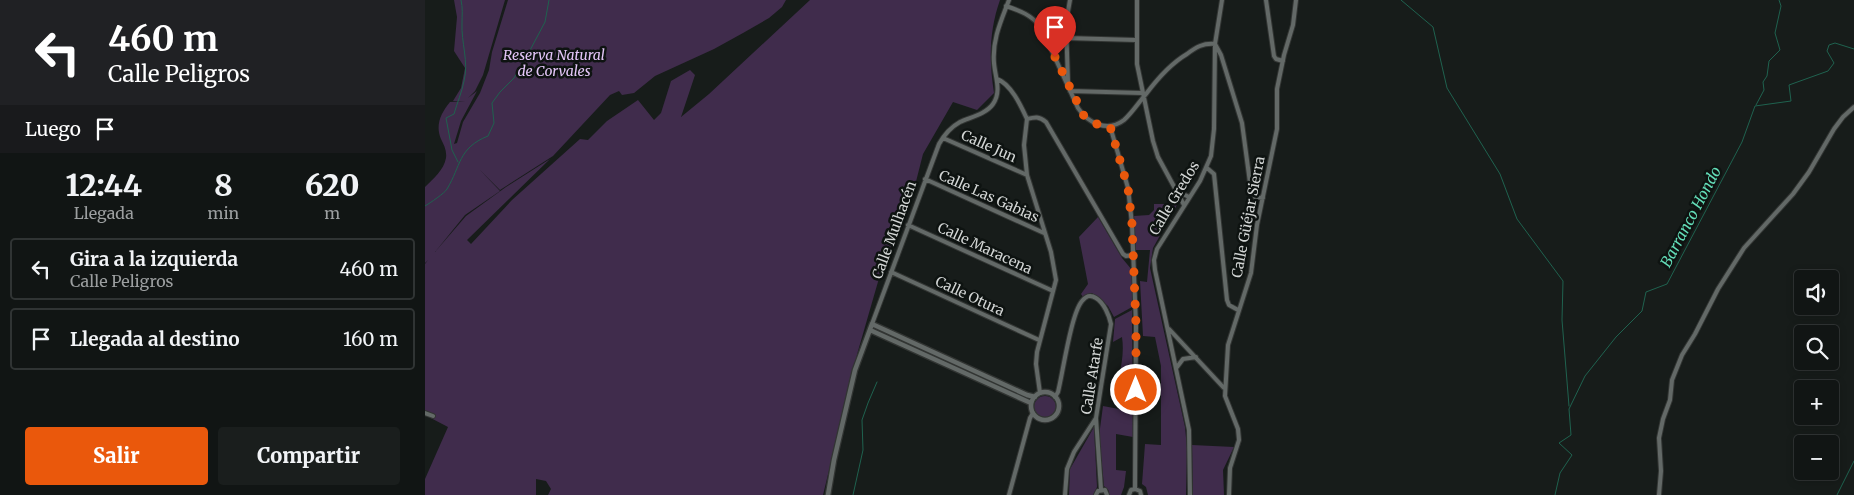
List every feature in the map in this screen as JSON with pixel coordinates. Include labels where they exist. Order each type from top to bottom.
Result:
[{"type":"street","name":"Calle Mulhacén","points":[[828,495],[833,460],[855,370],[936,150],[949,130],[959,123],[987,111],[994,104],[998,89],[994,64],[995,38],[1009,0]]},
{"type":"street","points":[[1068,84],[1066,38],[1070,0]]},
{"type":"street","points":[[1137,0],[1137,64],[1142,95],[1158,157],[1184,205]]},
{"type":"street","name":"Calle Gredos","points":[[1190,495],[1189,430],[1154,260],[1157,249],[1207,168],[1213,144],[1215,44],[1221,0]]},
{"type":"street","points":[[1266,0],[1274,56],[1276,59],[1283,61]]},
{"type":"street","name":"Calle Güéjar Sierra","points":[[1229,495],[1231,462],[1239,440],[1238,429],[1225,396],[1224,388],[1228,345],[1251,273],[1263,198],[1277,129],[1277,89],[1293,25],[1296,0]]},
{"type":"street","points":[[1006,6],[1029,15],[1041,28],[1070,91],[1084,116],[1091,122],[1101,126],[1110,126],[1124,120],[1142,95],[1168,67],[1199,45],[1206,43],[1215,44],[1221,55],[1242,124],[1251,190],[1255,197],[1263,198]]},
{"type":"street","points":[[1066,38],[1136,40]]},
{"type":"street","points":[[997,79],[1003,81],[1022,108],[1027,119],[1024,145],[1027,175],[1051,252],[1056,280],[1039,340],[1036,364],[1040,393]]},
{"type":"street","points":[[1070,91],[1142,95]]},
{"type":"street","points":[[1659,495],[1661,471],[1659,438],[1672,380],[1682,354],[1695,334],[1718,289],[1744,248],[1793,194],[1809,172],[1834,129],[1854,107]]},
{"type":"street","points":[[1027,119],[1035,116],[1046,122],[1123,254],[1126,256],[1133,255]]},
{"type":"street","points":[[1110,126],[1128,188],[1132,224],[1136,325],[1135,489]]},
{"type":"street","name":"Calle Jun","points":[[943,138],[1027,175]]},
{"type":"street","points":[[1207,168],[1214,174],[1227,300],[1229,305],[1238,310]]},
{"type":"street","name":"Calle Las Gabias","points":[[925,179],[1044,233]]},
{"type":"street","points":[[1177,191],[1189,197]]},
{"type":"street","name":"Calle Maracena","points":[[908,225],[1053,291]]},
{"type":"street","name":"Calle Otura","points":[[891,272],[1039,340]]},
{"type":"street","name":"Calle Atarfe","points":[[1055,397],[1058,392],[1075,314],[1083,299],[1087,296],[1093,296],[1099,300],[1109,316],[1111,324],[1096,418],[1101,489]]},
{"type":"street","points":[[872,324],[950,363],[1027,395],[1035,396]]},
{"type":"street","points":[[1168,327],[1224,388]]},
{"type":"street","points":[[870,330],[914,346]]},
{"type":"street","points":[[1176,367],[1183,359],[1196,357]]},
{"type":"street","points":[[984,378],[1031,403]]},
{"type":"street","points":[[1009,495],[1033,413],[1031,403],[1035,396],[1040,393],[1048,393],[1055,397],[1059,406],[1053,418],[1049,420],[1040,419],[1033,413]]},
{"type":"street","points":[[425,413],[433,416]]},
{"type":"street","points":[[1065,495],[1067,469],[1074,452],[1096,418]]},
{"type":"street","points":[[1096,495],[1101,489],[1105,490],[1107,495]]},
{"type":"street","points":[[1129,495],[1131,490],[1135,489]]},
{"type":"street","points":[[1135,489],[1140,491],[1141,495]]},
{"type":"green space","name":"Reserva Natural de Corvales","points":[[454,0],[505,0],[483,75],[475,91],[468,98],[477,91],[461,121],[454,144],[457,143],[463,122],[480,93],[489,70],[492,52],[508,0],[786,0],[782,7],[769,18],[714,49],[655,76],[634,93],[622,95],[619,91],[610,95],[553,156],[500,190],[479,169],[500,191],[465,215],[435,252],[466,216],[506,187],[550,159],[467,240],[471,244],[512,200],[580,139],[588,140],[607,121],[638,100],[654,120],[661,113],[671,81],[690,70],[695,75],[681,117],[709,94],[810,0],[1000,0],[996,12],[991,46],[994,93],[977,110],[953,102],[923,154],[908,213],[884,261],[858,351],[823,495],[548,495],[551,489],[546,481],[536,479],[536,495],[425,495],[425,479],[448,427],[425,415],[425,264],[428,260],[425,263],[425,187],[441,170],[446,158],[446,150],[439,134],[439,124],[444,110],[450,102],[465,101],[453,101],[461,88],[465,68],[454,51],[457,17]]},
{"type":"green space","points":[[1171,191],[1178,203],[1153,248],[1150,268],[1185,427],[1187,448],[1186,495],[1148,495],[1146,487],[1142,484],[1145,444],[1161,445],[1161,366],[1155,337],[1143,336],[1140,281],[1147,282],[1150,250],[1136,250],[1134,216],[1149,215],[1154,210],[1154,204],[1170,204]]},
{"type":"green space","points":[[1098,217],[1122,258],[1132,270],[1132,307],[1114,317],[1108,306],[1092,293],[1083,297],[1081,294],[1088,284],[1079,237]]},
{"type":"green space","points":[[1132,310],[1133,437],[1116,434],[1116,470],[1126,471],[1121,495],[1109,495],[1109,491],[1104,486],[1099,436],[1103,406],[1119,409],[1118,384],[1123,347],[1122,337],[1113,342],[1115,319]]},
{"type":"green space","points":[[1045,396],[1053,399],[1056,407],[1053,415],[1045,418],[1037,415],[1034,407],[1037,399]]},
{"type":"green space","points":[[1094,427],[1097,487],[1093,495],[1069,495],[1070,469]]},
{"type":"green space","points":[[1192,445],[1234,447],[1223,470],[1224,495],[1193,495]]},
{"type":"waterway","points":[[458,162],[452,150],[446,118],[454,114],[465,74],[461,0]]},
{"type":"waterway","points":[[425,206],[446,191],[461,158],[471,146],[488,136],[494,123],[492,103],[514,78],[528,54],[545,22],[549,0]]},
{"type":"waterway","points":[[1401,0],[1433,27],[1447,88],[1500,174],[1517,219],[1563,281],[1562,320],[1569,406]]},
{"type":"waterway","points":[[1756,105],[1764,90],[1763,82],[1767,76],[1769,61],[1780,50],[1775,33],[1781,6],[1779,0]]},
{"type":"waterway","name":"Barranco Hondo","points":[[1555,495],[1560,473],[1572,455],[1559,443],[1571,435],[1569,409],[1585,376],[1616,337],[1642,311],[1646,292],[1667,284],[1742,142],[1755,106],[1791,101],[1789,85],[1828,71],[1834,63],[1827,51],[1829,45],[1835,43],[1854,49]]},
{"type":"waterway","points":[[853,495],[863,450],[862,420],[877,382]]},
{"type":"waterway","points":[[1837,495],[1854,461]]},
{"type":"route","points":[[1055,57],[1084,116],[1091,122],[1101,126],[1110,126],[1128,188],[1132,224],[1136,325],[1136,390]]}]
